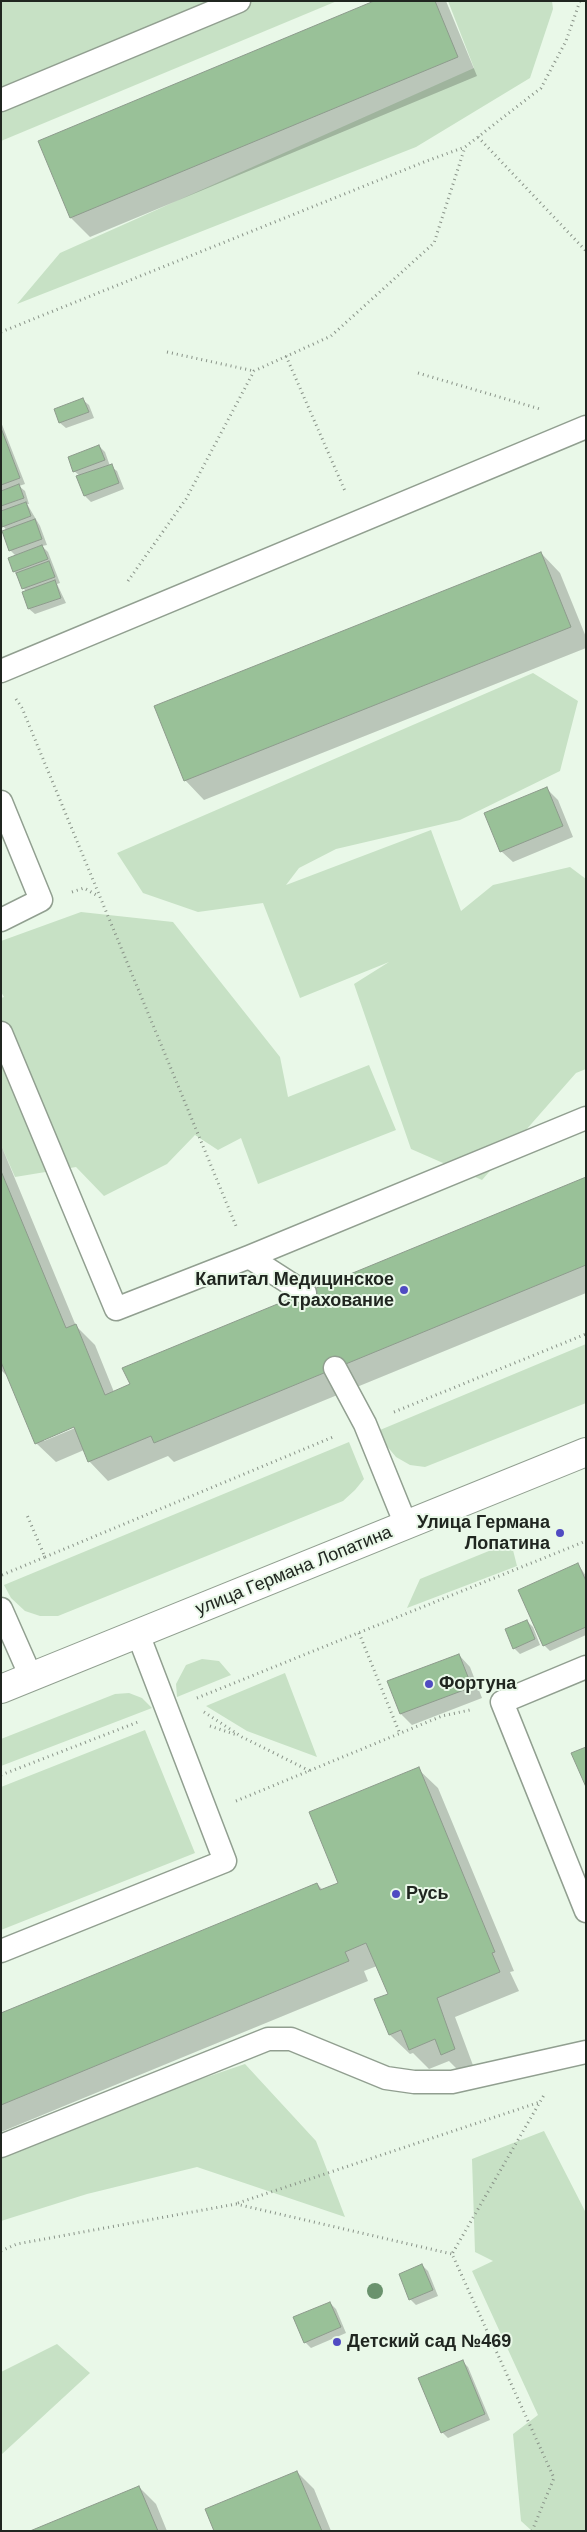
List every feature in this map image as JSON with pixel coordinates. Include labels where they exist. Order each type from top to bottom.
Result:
[{"type":"street","name":"улица Германа Лопатина","points":[[1,1689],[586,1452]]},
{"type":"lane","points":[[1,100],[240,1]]},
{"type":"lane","points":[[1,671],[586,427]]},
{"type":"lane","points":[[1,802],[41,900],[1,920]]},
{"type":"lane","points":[[1,1033],[116,1309],[249,1257],[586,1118]]},
{"type":"lane","points":[[249,1257],[305,1293]]},
{"type":"lane","points":[[336,1368],[365,1424],[406,1525]]},
{"type":"lane","points":[[1,1609],[31,1677]]},
{"type":"lane","points":[[1,1951],[226,1861],[138,1634]]},
{"type":"lane","points":[[586,1667],[502,1702],[586,1911]]},
{"type":"lane","points":[[1,2146],[268,2038],[291,2039],[386,2078],[414,2082],[452,2082],[575,2054]]},
{"type":"path","points":[[1,332],[465,147],[541,88],[566,41],[580,1]]},
{"type":"path","points":[[478,137],[586,251]]},
{"type":"path","points":[[125,586],[186,499],[254,371],[331,336],[434,243],[465,147]]},
{"type":"path","points":[[167,352],[254,371]]},
{"type":"path","points":[[286,356],[359,522]]},
{"type":"path","points":[[418,373],[548,412]]},
{"type":"path","points":[[12,692],[22,708],[249,1257]]},
{"type":"path","points":[[1,1575],[586,1334]]},
{"type":"path","points":[[27,1515],[46,1557]]},
{"type":"path","points":[[1,1775],[189,1702],[586,1542]]},
{"type":"path","points":[[359,1633],[400,1734]]},
{"type":"path","points":[[189,1702],[242,1737],[310,1770]]},
{"type":"path","points":[[208,1812],[442,1716],[502,1702]]},
{"type":"path","points":[[452,2254],[540,2102],[575,2054]]},
{"type":"path","points":[[1,2251],[17,2244],[236,2204],[540,2102]]},
{"type":"path","points":[[236,2204],[452,2254]]},
{"type":"path","points":[[452,2254],[554,2478],[532,2531]]},
{"type":"green space","points":[[1,1],[337,1],[1,141]]},
{"type":"green space","points":[[448,1],[552,1],[553,9],[530,78],[416,147],[17,304],[60,253],[474,68]]},
{"type":"green space","points":[[533,673],[578,701],[560,771],[460,820],[336,849],[299,868],[286,885],[431,830],[461,911],[493,885],[570,867],[586,879],[586,1069],[576,1073],[482,1180],[411,1149],[354,984],[389,962],[300,998],[263,903],[198,912],[143,893],[117,853]]},
{"type":"green space","points":[[81,912],[173,922],[280,1057],[288,1097],[369,1065],[396,1130],[258,1184],[241,1138],[218,1150],[195,1135],[167,1164],[104,1196],[76,1167],[15,1177],[1,1145],[1,998],[4,997],[1,992],[1,941]]},
{"type":"green space","points":[[586,1344],[586,1403],[425,1467],[410,1465],[396,1457],[386,1445],[380,1430]]},
{"type":"green space","points":[[349,1442],[364,1479],[343,1501],[58,1616],[40,1616],[25,1611],[11,1598],[4,1585]]},
{"type":"green space","points":[[511,1542],[517,1566],[407,1608],[420,1579]]},
{"type":"green space","points":[[202,1659],[219,1661],[231,1675],[177,1697],[176,1684],[186,1665]]},
{"type":"green space","points":[[285,1673],[317,1757],[247,1731],[206,1706]]},
{"type":"green space","points":[[129,1693],[142,1698],[152,1708],[1,1766],[1,1739],[115,1694]]},
{"type":"green space","points":[[145,1730],[195,1853],[1,1930],[1,1787]]},
{"type":"green space","points":[[245,2064],[316,2141],[345,2217],[197,2167],[87,2194],[1,2221],[1,2147]]},
{"type":"green space","points":[[544,2131],[586,2213],[586,2531],[532,2531],[521,2521],[513,2434],[538,2415],[472,2271],[493,2261],[475,2252],[472,2159]]},
{"type":"green space","points":[[57,2344],[90,2373],[1,2455],[1,2372]]},
{"type":"building","points":[[374,1],[435,1],[458,57],[70,218],[38,141]]},
{"type":"building","points":[[83,398],[89,412],[59,423],[54,409]]},
{"type":"building","points":[[1,428],[20,478],[1,485]]},
{"type":"building","points":[[99,445],[105,460],[73,472],[68,457]]},
{"type":"building","points":[[112,464],[119,483],[84,496],[76,476]]},
{"type":"building","points":[[19,484],[24,498],[1,506],[1,491]]},
{"type":"building","points":[[26,502],[31,516],[2,527],[1,511]]},
{"type":"building","points":[[35,519],[42,539],[9,551],[2,531]]},
{"type":"building","points":[[42,545],[48,559],[13,572],[8,558]]},
{"type":"building","points":[[541,552],[571,627],[184,781],[154,706]]},
{"type":"building","points":[[49,561],[55,577],[22,589],[16,573]]},
{"type":"building","points":[[55,580],[61,598],[28,609],[22,592]]},
{"type":"building","points":[[547,787],[563,826],[500,852],[484,813]]},
{"type":"building","points":[[1,1171],[66,1328],[76,1324],[105,1395],[130,1384],[122,1368],[586,1177],[586,1265],[154,1443],[151,1436],[88,1462],[74,1427],[35,1444],[1,1362]]},
{"type":"building","points":[[578,1563],[586,1581],[586,1627],[543,1646],[518,1590]]},
{"type":"building","points":[[527,1620],[535,1639],[513,1649],[505,1629]]},
{"type":"building","points":[[459,1654],[472,1687],[400,1714],[387,1681]]},
{"type":"building","points":[[586,1747],[586,1787],[571,1753]]},
{"type":"building","points":[[419,1767],[495,1952],[492,1953],[500,1972],[437,1998],[455,2049],[441,2055],[435,2039],[409,2050],[401,2030],[389,2035],[374,1999],[388,1994],[366,1943],[345,1952],[349,1961],[1,2105],[1,2013],[317,1883],[320,1890],[338,1883],[309,1812]]},
{"type":"building","points":[[422,2264],[433,2290],[409,2300],[399,2274]]},
{"type":"building","points":[[330,2302],[341,2327],[304,2343],[293,2317]]},
{"type":"building","points":[[463,2360],[485,2414],[441,2433],[418,2378]]},
{"type":"building","points":[[297,2471],[322,2531],[214,2531],[205,2509]]},
{"type":"building","points":[[139,2486],[158,2531],[30,2531]]},
{"type":"place","name":"Капитал Медицинское Страхование","points":[[404,1290]]},
{"type":"place","name":"Улица Германа Лопатина","points":[[560,1533]]},
{"type":"place","name":"Фортуна","points":[[429,1684]]},
{"type":"place","name":"Русь","points":[[396,1894]]},
{"type":"place","name":"Детский сад №469","points":[[337,2342]]}]
